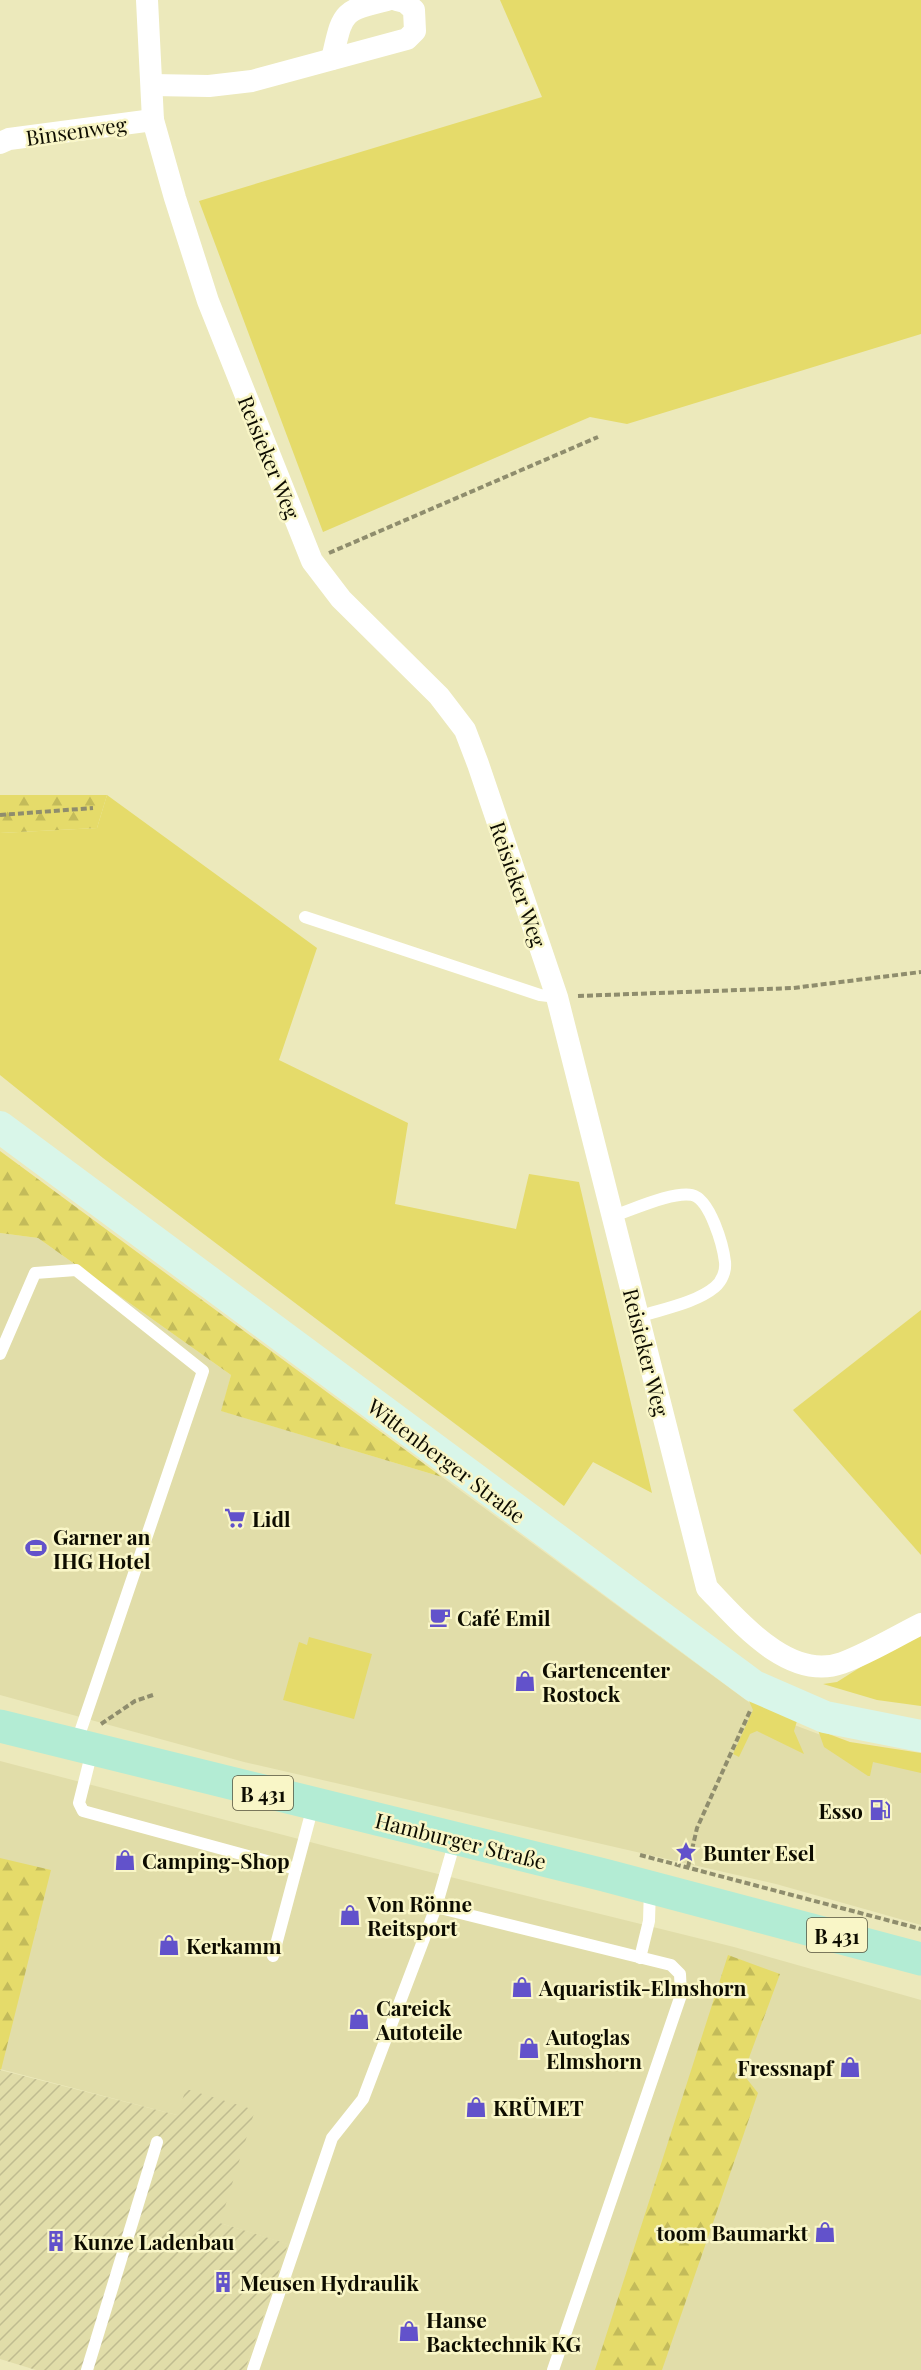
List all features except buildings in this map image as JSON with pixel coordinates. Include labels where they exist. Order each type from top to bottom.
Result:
[{"type":"main road","name":"Wittenberger Straße","points":[[0,1127],[754,1686],[825,1717],[921,1736]]},
{"type":"main road","name":"Hamburger Straße","points":[[0,1726],[88,1741],[313,1805],[650,1887],[921,1959]]},
{"type":"street","name":"Reisieker Weg","points":[[147,0],[153,120],[175,198],[208,301],[312,561],[341,599],[439,696],[465,730],[557,997],[707,1588],[746,1628],[788,1660],[816,1665],[840,1664],[921,1624]]},
{"type":"street","points":[[332,58],[341,22],[352,8],[387,0]]},
{"type":"street","points":[[152,84],[209,86],[252,81],[407,39],[415,31],[414,10],[405,2],[397,0]]},
{"type":"street","name":"Binsenweg","points":[[0,143],[9,139],[50,132],[153,120]]},
{"type":"lane","points":[[305,917],[540,995],[557,997]]},
{"type":"lane","points":[[613,1216],[675,1196],[690,1195],[700,1198],[710,1210],[725,1263],[723,1277],[716,1287],[699,1296],[638,1317]]},
{"type":"lane","points":[[0,1354],[35,1274],[76,1270],[203,1371],[88,1741],[79,1803],[83,1811],[296,1869]]},
{"type":"lane","points":[[273,1956],[313,1805]]},
{"type":"lane","points":[[254,2370],[332,2138],[363,2099],[436,1907],[456,1839]]},
{"type":"lane","points":[[640,1958],[649,1921],[650,1887]]},
{"type":"lane","points":[[436,1907],[671,1965],[680,1974],[681,1995],[553,2370]]},
{"type":"lane","points":[[87,2370],[157,2142]]},
{"type":"path","points":[[312,561],[598,437]]},
{"type":"path","points":[[0,815],[93,808]]},
{"type":"path","points":[[557,997],[793,988],[921,972]]},
{"type":"path","points":[[88,1741],[135,1701],[153,1695]]},
{"type":"path","points":[[688,1867],[697,1828],[749,1717],[747,1703]]},
{"type":"shaded area","points":[[0,1233],[38,1238],[231,1375],[222,1411],[442,1477],[765,1714],[837,1741],[921,1755],[921,1925],[776,1884],[244,1762],[0,1695]]},
{"type":"shaded area","points":[[0,1761],[333,1848],[734,1947],[921,2000],[921,2370],[245,2370],[287,2244],[220,2223],[177,2115],[0,2069]]},
{"type":"shaded area","points":[[0,2070],[177,2115],[186,2089],[255,2110],[220,2223],[288,2244],[245,2370],[36,2370],[0,2359]]},
{"type":"green space","points":[[500,0],[921,0],[921,334],[627,424],[590,417],[323,532],[199,201],[542,97]]},
{"type":"green space","points":[[0,795],[107,795],[97,828],[0,833]]},
{"type":"green space","points":[[107,795],[317,948],[279,1060],[408,1123],[395,1204],[516,1229],[529,1174],[579,1182],[652,1493],[593,1462],[564,1506],[103,1158],[0,1075],[0,833],[97,828]]},
{"type":"green space","points":[[0,1151],[442,1477],[221,1411],[231,1375],[38,1238],[0,1233]]},
{"type":"green space","points":[[921,1310],[921,1555],[793,1410]]},
{"type":"green space","points":[[921,1629],[921,1706],[877,1700],[823,1684],[837,1682]]},
{"type":"green space","points":[[663,1631],[797,1721],[794,1731],[804,1754],[757,1731],[750,1734],[739,1757],[733,1754],[753,1710],[749,1701],[660,1636]]},
{"type":"green space","points":[[309,1637],[372,1654],[354,1719],[283,1700],[299,1642],[307,1645]]},
{"type":"green space","points":[[818,1730],[850,1742],[921,1753],[921,1773],[873,1762],[870,1776],[868,1776],[824,1747]]},
{"type":"green space","points":[[0,1858],[51,1870],[1,2070],[0,2069]]},
{"type":"green space","points":[[728,1955],[780,1974],[743,2074],[758,2093],[662,2370],[595,2370]]},
{"type":"place","name":"Lidl","points":[[235,1518]]},
{"type":"place","name":"Garner an IHG Hotel","points":[[36,1548]]},
{"type":"place","name":"Café Emil","points":[[440,1617]]},
{"type":"place","name":"Gartencenter Rostock","points":[[525,1681]]},
{"type":"place","name":"Esso","points":[[880,1810]]},
{"type":"place","name":"Bunter Esel","points":[[686,1852]]},
{"type":"place","name":"Camping-Shop","points":[[125,1860]]},
{"type":"place","name":"Von Rönne Reitsport","points":[[350,1915]]},
{"type":"place","name":"Kerkamm","points":[[169,1945]]},
{"type":"place","name":"Aquaristik-Elmshorn","points":[[522,1987]]},
{"type":"place","name":"Careick Autoteile","points":[[359,2019]]},
{"type":"place","name":"Autoglas Elmshorn","points":[[529,2048]]},
{"type":"place","name":"Fressnapf","points":[[850,2067]]},
{"type":"place","name":"KRÜMET","points":[[476,2107]]},
{"type":"place","name":"toom Baumarkt","points":[[825,2232]]},
{"type":"place","name":"Kunze Ladenbau","points":[[56,2241]]},
{"type":"place","name":"Meusen Hydraulik","points":[[223,2282]]},
{"type":"place","name":"Hanse Backtechnik KG","points":[[409,2331]]}]
